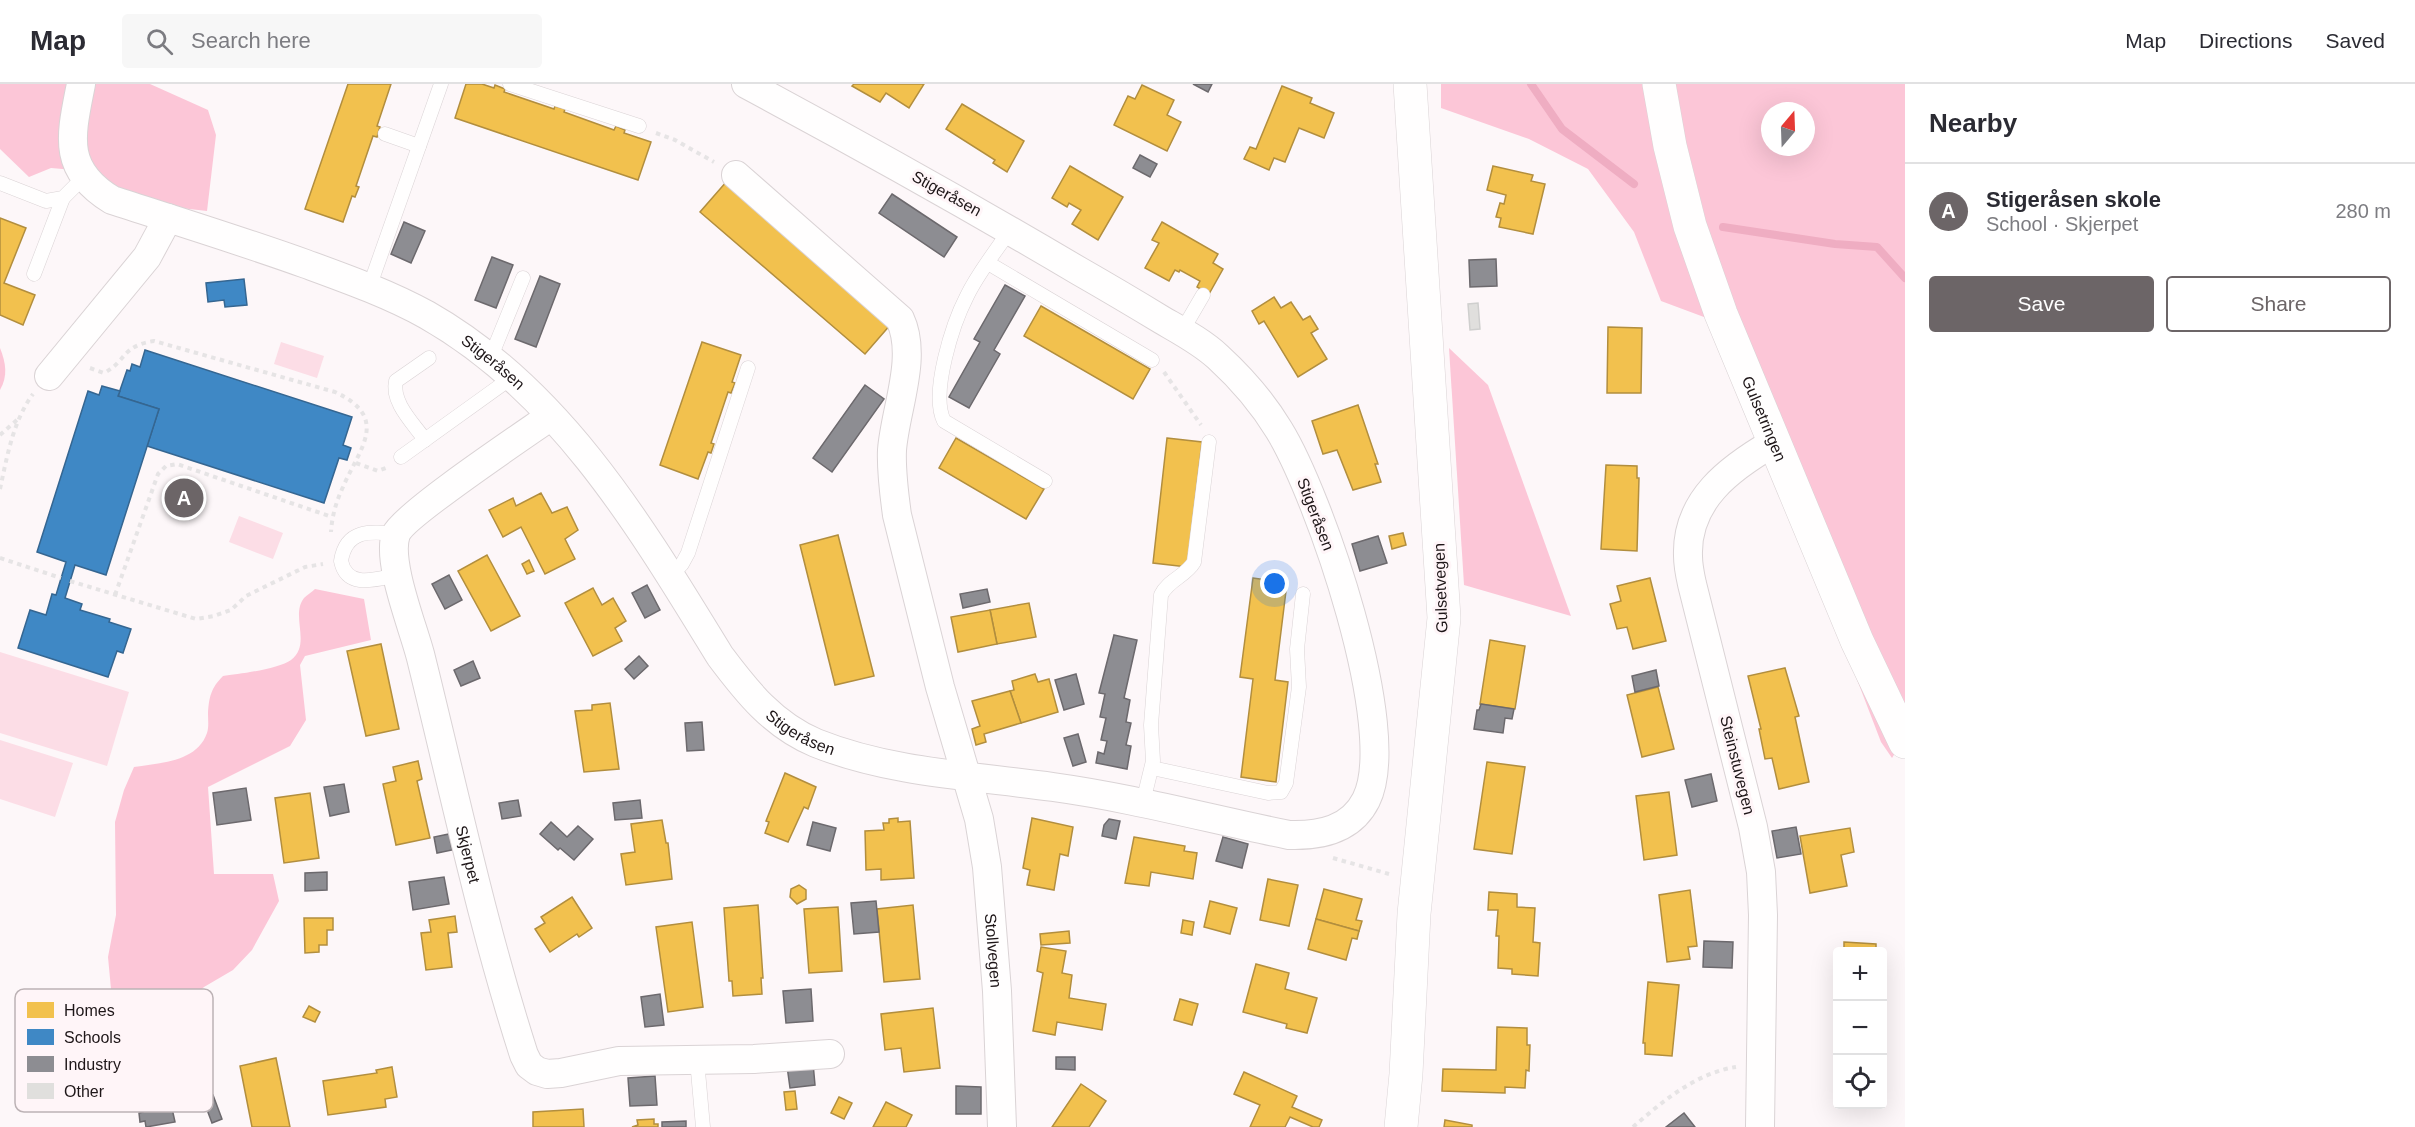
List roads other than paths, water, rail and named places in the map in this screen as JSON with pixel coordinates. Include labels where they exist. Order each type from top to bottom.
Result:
[{"type":"street","points":[[81,84],[72,140],[75,160],[83,178]]},
{"type":"street","name":"Gulsetvegen","points":[[1401,1127],[1414,914],[1444,618],[1410,84]]},
{"type":"street","name":"Gulsetringen","points":[[1659,84],[1670,146],[1690,226],[1721,314],[1857,641],[1905,742]]},
{"type":"street","name":"Stigeråsen","points":[[83,178],[112,200],[224,235],[369,288],[428,316],[490,359],[551,416],[588,456],[610,485],[720,656],[755,701],[772,717],[816,743],[903,767],[1054,787],[1143,802],[1289,835],[1310,835],[1335,830],[1353,818],[1365,802],[1372,786],[1376,737],[1372,704],[1362,660],[1325,534],[1281,433],[1263,404],[1215,354],[1182,331],[1010,230],[756,87]]},
{"type":"street","points":[[736,176],[900,319],[907,333],[908,350],[892,448],[893,488],[897,514],[921,611],[965,777]]},
{"type":"street","points":[[58,366],[147,258],[168,218]]},
{"type":"street","points":[[396,534],[428,505],[551,416]]},
{"type":"street","name":"Steinstuvegen","points":[[1760,1127],[1763,915],[1761,872],[1754,827],[1692,584],[1688,556],[1690,532],[1707,495],[1724,475],[1743,460],[1773,443]]},
{"type":"street","name":"Skjerpet","points":[[396,534],[397,575],[420,655],[513,1021],[529,1065],[547,1074],[619,1061],[830,1054]]},
{"type":"street","name":"Stollvegen","points":[[965,777],[978,819],[987,867],[997,991],[1002,1127]]},
{"type":"lane","points":[[510,84],[639,126]]},
{"type":"lane","points":[[369,288],[419,146],[437,85]]},
{"type":"lane","points":[[385,134],[419,146]]},
{"type":"lane","points":[[34,274],[63,198],[83,178]]},
{"type":"lane","points":[[0,183],[46,201],[63,198]]},
{"type":"lane","points":[[1010,230],[967,295],[952,333],[943,372],[939,402],[940,413],[944,421],[1046,480]]},
{"type":"lane","points":[[988,263],[1152,360]]},
{"type":"lane","points":[[490,359],[523,278]]},
{"type":"lane","points":[[1182,331],[1203,295]]},
{"type":"lane","points":[[425,440],[396,399],[394,388],[396,381],[429,358]]},
{"type":"lane","points":[[670,576],[682,564],[688,553],[748,368]]},
{"type":"lane","points":[[401,457],[511,378]]},
{"type":"lane","points":[[1143,802],[1152,768],[1151,725],[1161,595],[1165,587],[1190,569],[1194,562],[1209,442]]},
{"type":"lane","points":[[396,534],[374,532],[361,534],[346,544],[337,562],[347,575],[356,580],[366,581],[397,575]]},
{"type":"lane","points":[[1152,768],[1269,793],[1281,792],[1286,783],[1299,687],[1297,649],[1303,594]]},
{"type":"lane","points":[[697,1060],[703,1127]]},
{"type":"waterway","points":[[1531,84],[1562,129],[1634,184]]},
{"type":"waterway","points":[[1723,227],[1835,244],[1877,247],[1905,278]]},
{"type":"place","name":"Stigeråsen skole","points":[[184,498]]}]
